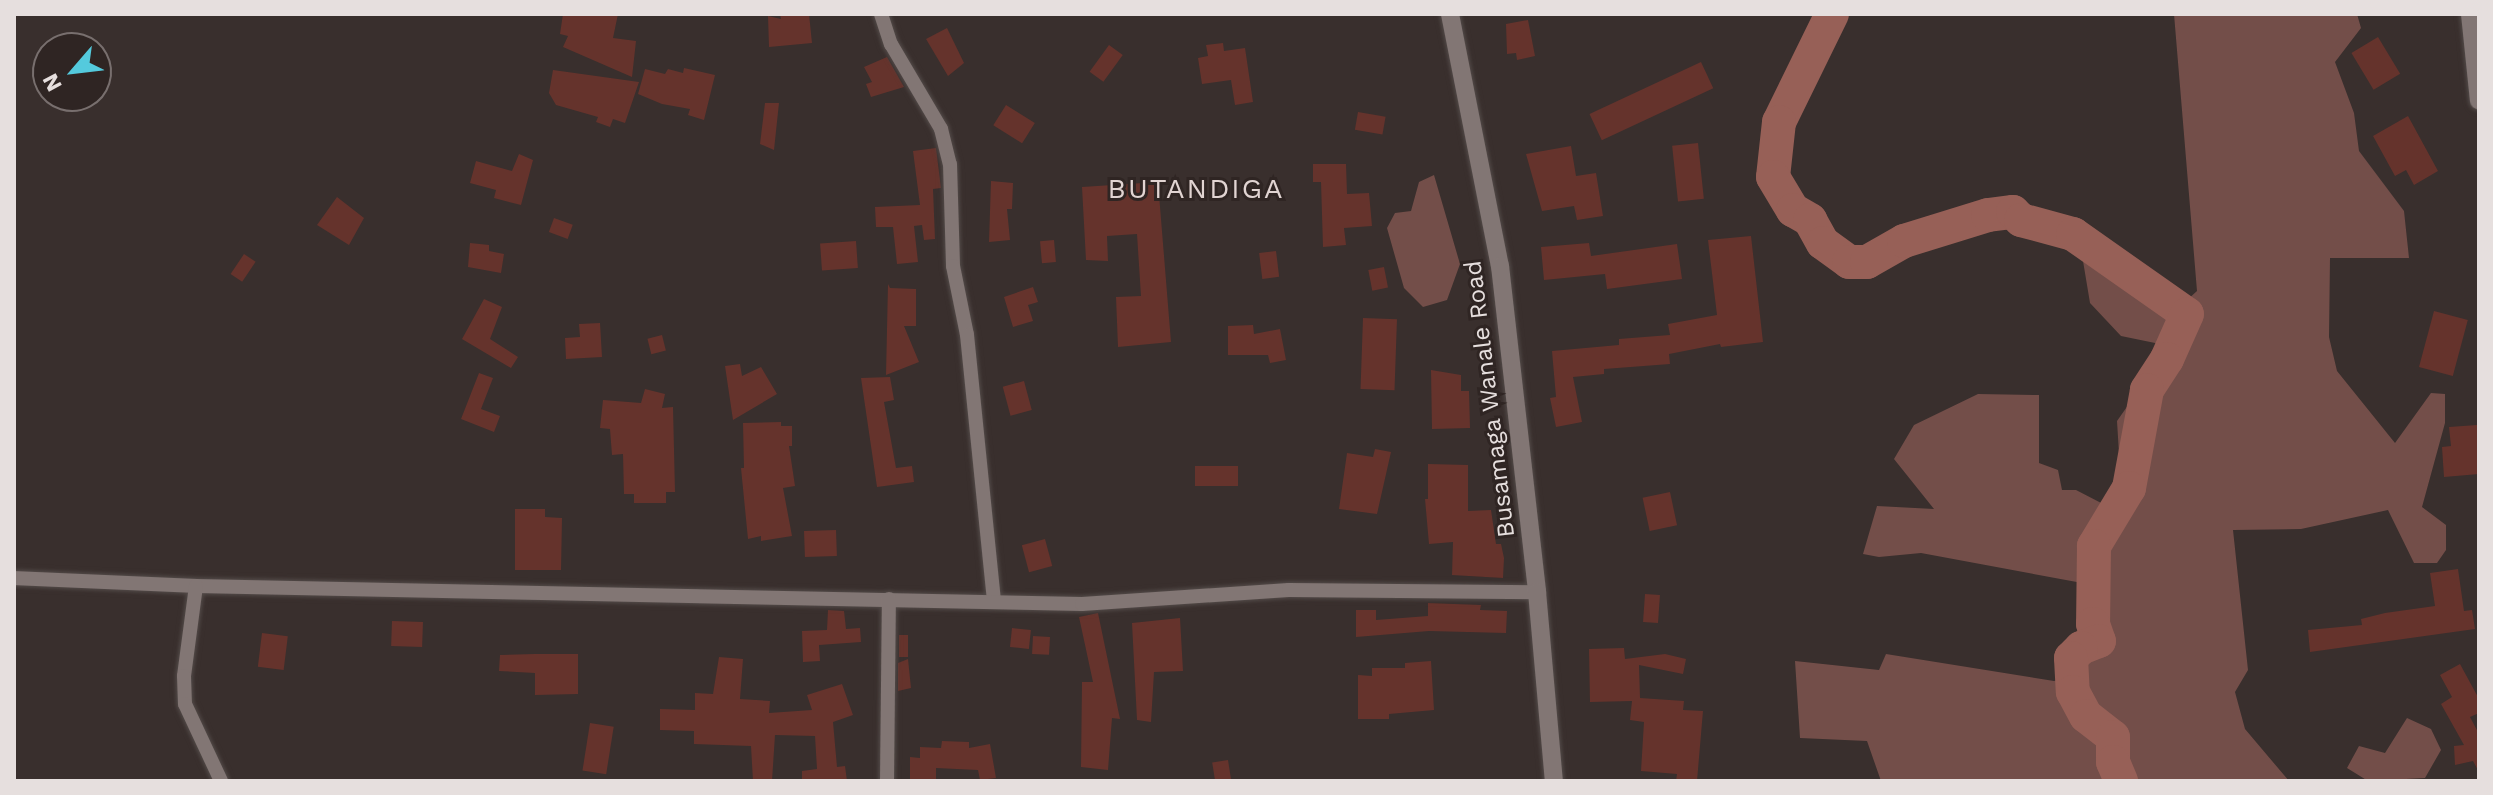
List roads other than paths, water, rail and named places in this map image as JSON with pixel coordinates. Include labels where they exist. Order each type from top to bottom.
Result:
[{"type":"street","points":[[881,14],[891,44],[941,129],[950,164],[953,266],[967,335],[994,600]]},
{"type":"street","name":"Busamaga Wanale Road","points":[[1450,14],[1500,266],[1537,592],[1554,781]]},
{"type":"street","points":[[2470,14],[2479,101]]},
{"type":"street","points":[[14,578],[196,586],[1082,604],[1289,590],[1537,592]]},
{"type":"street","points":[[196,586],[184,676],[185,704],[221,781]]},
{"type":"street","points":[[887,781],[889,599]]},
{"type":"waterway","points":[[1832,14],[1779,122],[1773,177],[1793,210],[1810,220],[1823,243],[1849,262],[1867,262],[1904,241],[1988,215],[2013,212],[2021,220],[2073,234],[2187,314],[2167,359],[2147,390],[2129,488],[2094,546],[2093,624],[2099,641],[2081,648],[2071,658],[2073,692],[2086,716],[2113,737],[2113,762],[2121,781]]},
{"type":"district","name":"BUTANDIGA","points":[[1196,189]]}]
